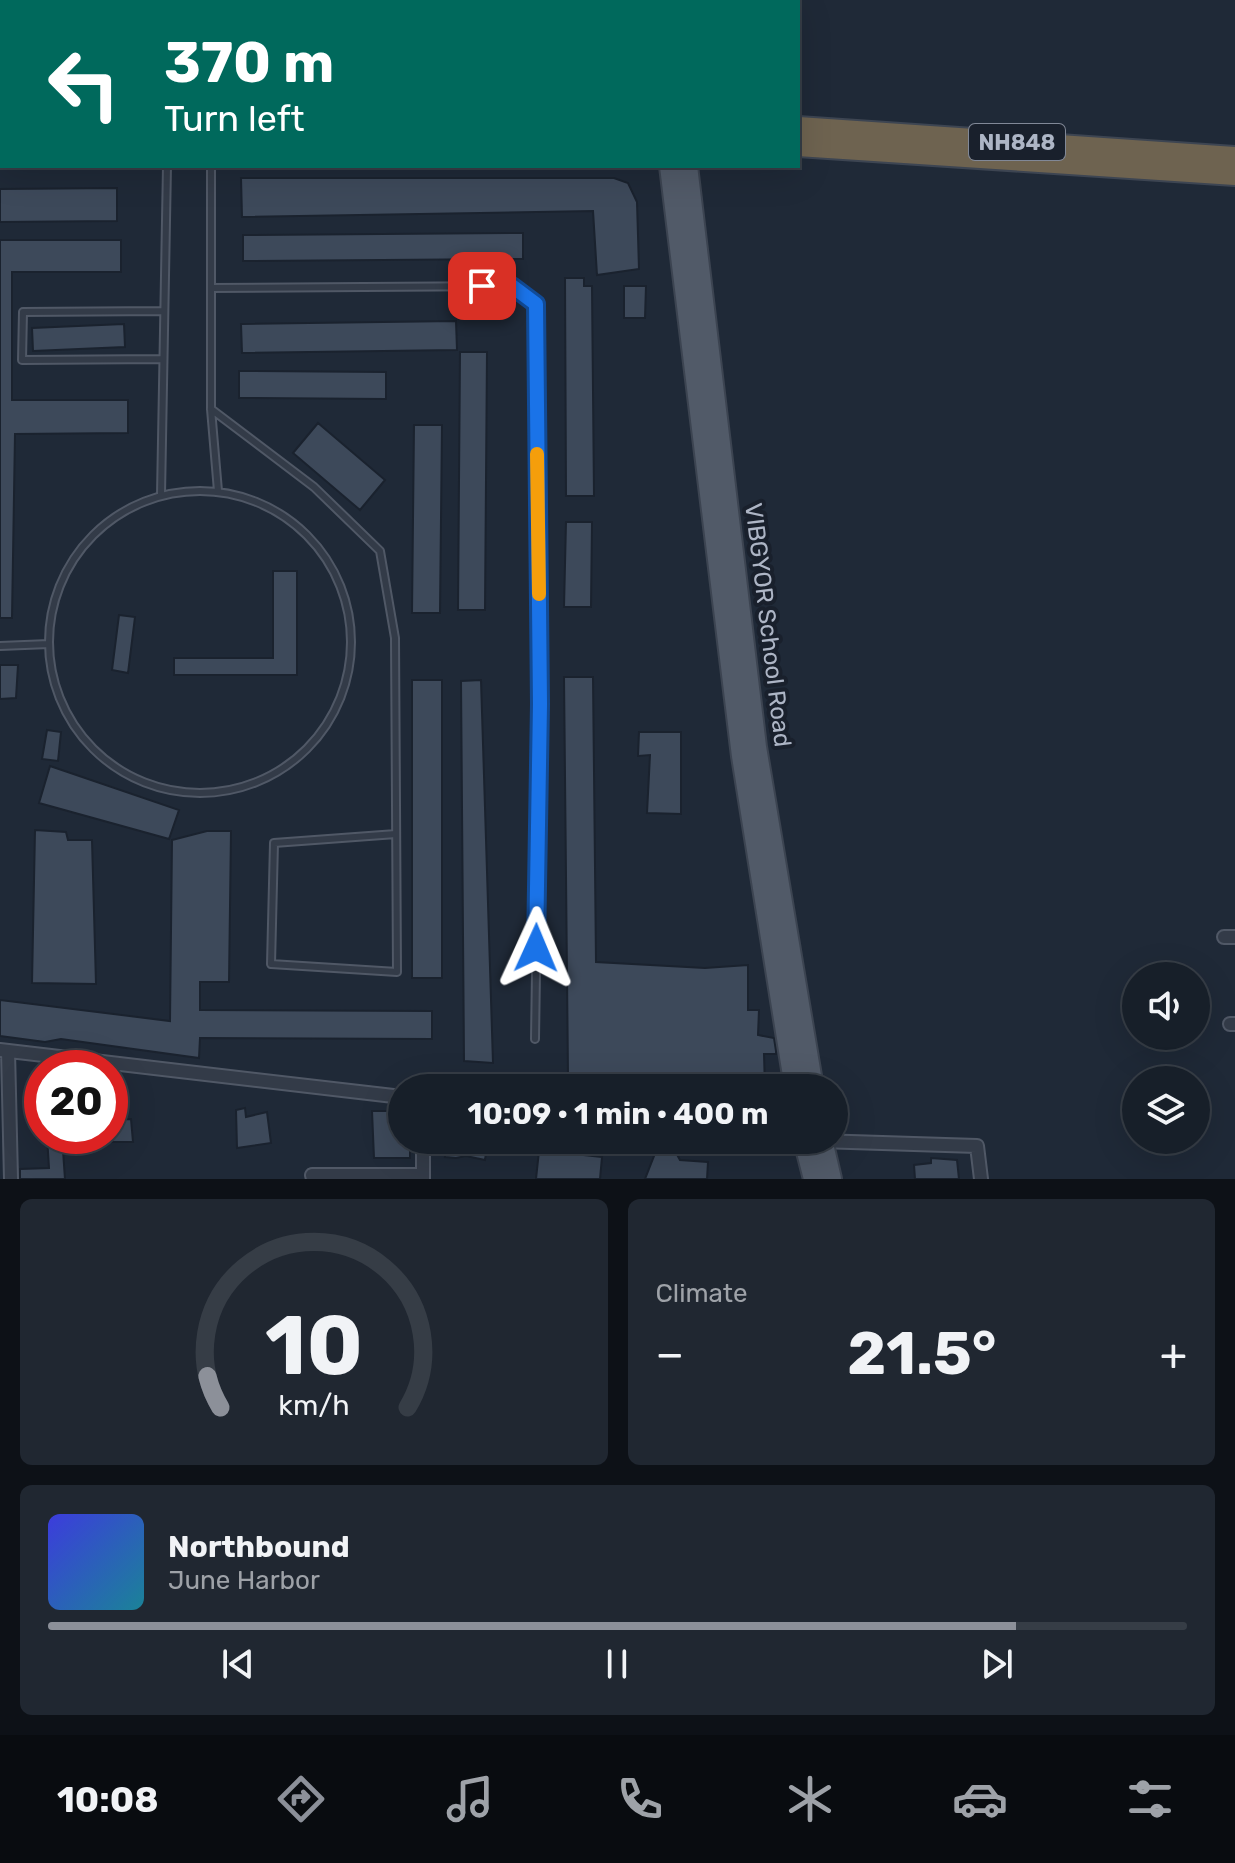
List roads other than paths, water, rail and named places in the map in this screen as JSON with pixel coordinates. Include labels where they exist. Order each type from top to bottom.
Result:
[{"type":"highway","name":"NH848","points":[[800,128],[1235,158]]},
{"type":"highway","name":"NH848","points":[[800,145],[1235,174]]},
{"type":"main road","name":"VIBGYOR School Road","points":[[670,168],[742,756],[793,1074]]},
{"type":"main road","name":"VIBGYOR School Road","points":[[687,168],[756,747],[811,1074]]},
{"type":"main road","points":[[814,1154],[814,1179]]},
{"type":"main road","points":[[820,1154],[831,1179]]},
{"type":"street","points":[[11,1179],[4,1051],[388,1095]]},
{"type":"street","points":[[848,1141],[977,1146],[981,1179]]},
{"type":"street","points":[[313,1179],[312,1175],[423,1177],[423,1154]]},
{"type":"lane","points":[[161,495],[167,168]]},
{"type":"lane","points":[[211,168],[211,409],[218,491]]},
{"type":"lane","points":[[211,288],[512,286],[536,304],[540,704],[535,1039]]},
{"type":"lane","points":[[163,359],[22,360],[23,312],[164,311]]},
{"type":"lane","points":[[211,409],[314,487],[380,551],[395,638],[397,972],[271,964],[274,843],[396,834]]},
{"type":"lane","points":[[189,490],[218,491],[254,500],[287,518],[314,543],[335,574],[348,609],[351,646],[346,683],[331,718],[309,748],[280,771],[247,787],[210,794],[173,792],[137,781],[106,762],[79,735],[61,703],[50,667],[49,630],[56,593],[72,559],[96,531],[126,509],[161,495],[189,490]]},
{"type":"lane","points":[[0,646],[49,644]]}]
